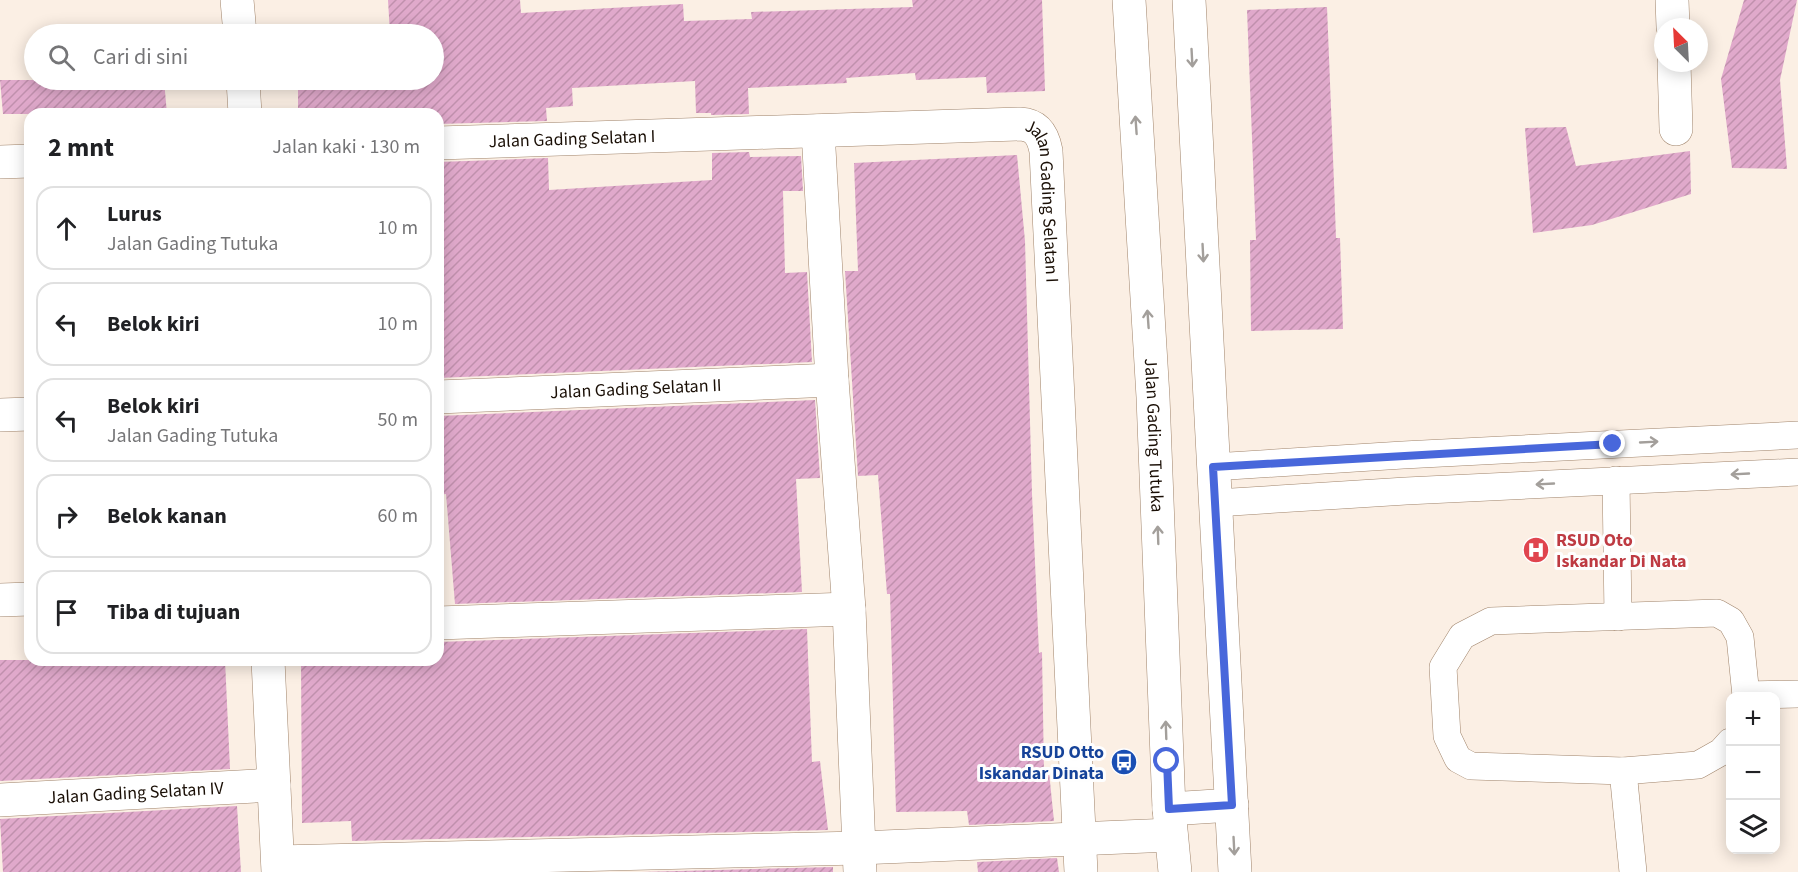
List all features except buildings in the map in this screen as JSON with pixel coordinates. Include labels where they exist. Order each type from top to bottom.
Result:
[{"type":"street","points":[[237,0],[239,24]]},
{"type":"street","name":"Jalan Gading Tutuka","points":[[1129,0],[1153,397],[1174,872]]},
{"type":"street","points":[[1189,0],[1235,872]]},
{"type":"street","points":[[1672,0],[1672,18]]},
{"type":"street","points":[[1674,72],[1676,129]]},
{"type":"street","points":[[244,90],[245,108]]},
{"type":"street","name":"Jalan Gading Selatan I","points":[[444,143],[1020,124],[1034,127],[1043,138],[1046,150],[1081,872]]},
{"type":"street","points":[[818,131],[832,380],[849,609],[859,860]]},
{"type":"street","points":[[0,162],[24,161]]},
{"type":"street","name":"Jalan Gading Selatan II","points":[[444,396],[832,380]]},
{"type":"street","points":[[0,415],[24,414]]},
{"type":"street","points":[[0,600],[24,599]]},
{"type":"street","points":[[444,623],[849,609]]},
{"type":"street","points":[[268,666],[278,867],[859,860],[1079,837],[1170,822],[1232,805]]},
{"type":"street","name":"Jalan Gading Selatan IV","points":[[0,800],[274,785]]},
{"type":"lane","points":[[1213,467],[1798,435]]},
{"type":"lane","points":[[1216,503],[1406,491],[1798,472]]},
{"type":"lane","points":[[1616,480],[1618,617]]},
{"type":"lane","points":[[1727,746],[1698,765],[1623,771],[1471,766],[1458,759],[1447,736],[1443,667],[1462,636],[1491,621],[1718,614],[1731,621],[1740,637],[1746,692]]},
{"type":"lane","points":[[1780,695],[1798,694]]},
{"type":"lane","points":[[1623,771],[1633,872]]},
{"type":"place","name":"RSUD Oto Iskandar Di Nata","points":[[1536,550]]},
{"type":"place","name":"RSUD Otto Iskandar Dinata","points":[[1124,762]]},
{"type":"route","points":[[1167,761],[1169,809],[1232,805],[1213,467],[1613,444]]}]
